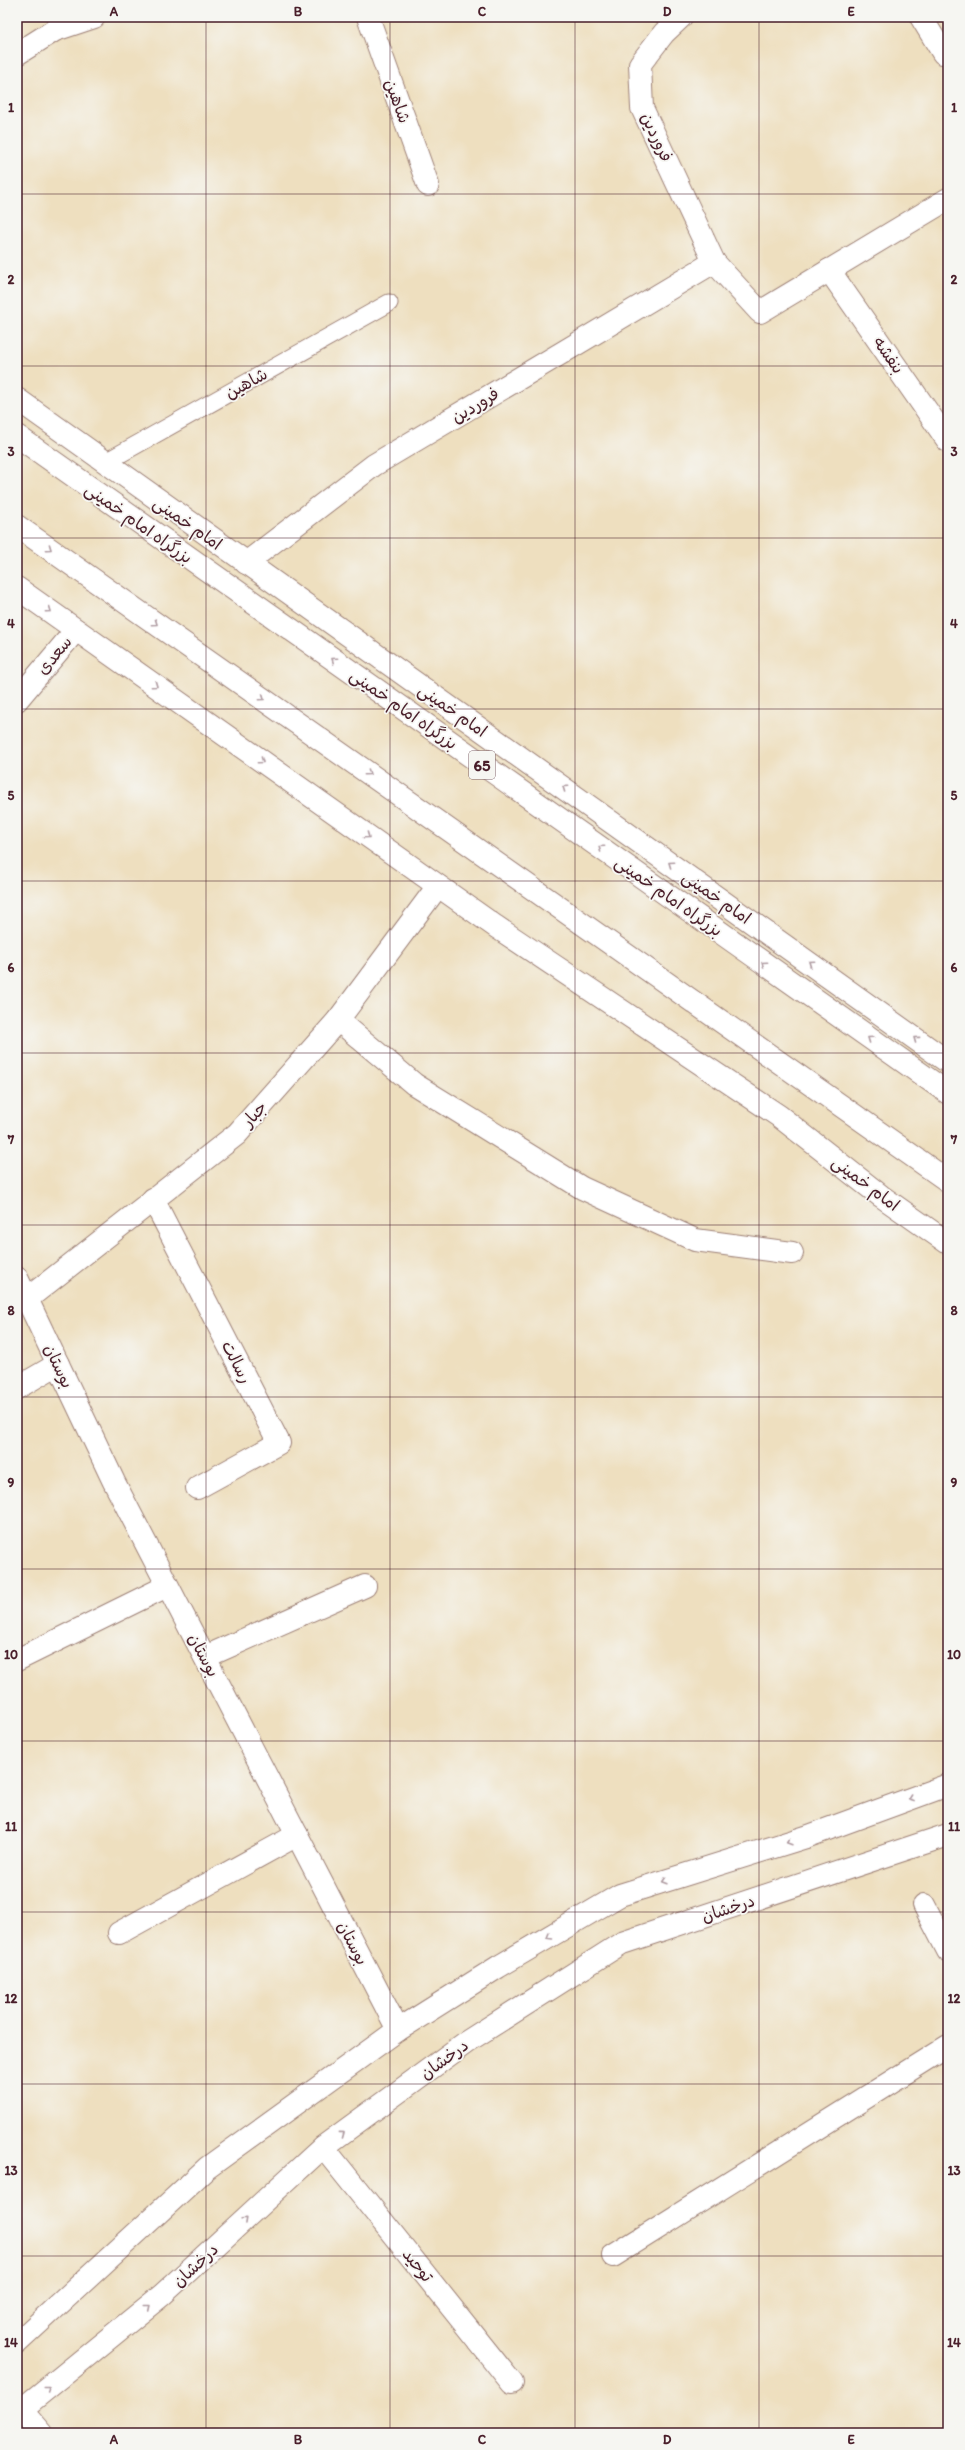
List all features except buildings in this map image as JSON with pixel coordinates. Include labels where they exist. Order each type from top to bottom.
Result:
[{"type":"main road","points":[[17,54],[56,30],[94,17]]},
{"type":"main road","name":"شاهین","points":[[368,17],[428,184]]},
{"type":"main road","name":"فروردین","points":[[681,17],[664,32],[640,64],[642,108],[714,262],[760,312],[829,270]]},
{"type":"main road","points":[[921,17],[943,54],[948,53]]},
{"type":"main road","points":[[829,270],[948,199]]},
{"type":"main road","name":"فروردین","points":[[246,563],[374,465],[714,262]]},
{"type":"main road","name":"بنفشه","points":[[829,270],[948,441]]},
{"type":"main road","name":"امام خمینی","points":[[17,399],[104,463],[948,1062]]},
{"type":"main road","name":"بزرگراه امام خمینی","points":[[17,436],[948,1093]]},
{"type":"main road","points":[[17,526],[948,1181]]},
{"type":"main road","name":"امام خمینی","points":[[17,588],[495,926],[779,1116],[881,1196],[948,1243]]},
{"type":"main road","name":"سعدی","points":[[17,700],[76,630]]},
{"type":"main road","name":"جبار","points":[[27,1299],[237,1134],[338,1020],[438,886]]},
{"type":"main road","points":[[338,1020],[414,1084],[582,1188],[695,1240],[792,1253]]},
{"type":"main road","name":"رسالت","points":[[153,1199],[279,1443],[197,1488]]},
{"type":"main road","name":"بوستان","points":[[17,1278],[114,1482],[398,2030]]},
{"type":"main road","points":[[17,1388],[58,1364]]},
{"type":"main road","points":[[17,1660],[167,1586]]},
{"type":"main road","points":[[204,1657],[365,1586]]},
{"type":"main road","points":[[17,2344],[207,2168],[398,2030],[620,1895],[806,1837],[948,1785]]},
{"type":"main road","points":[[119,1933],[297,1835]]},
{"type":"main road","name":"درخشان","points":[[19,2409],[162,2295],[323,2147],[468,2041],[622,1944],[948,1835]]},
{"type":"main road","points":[[924,1905],[948,1951]]},
{"type":"main road","points":[[613,2256],[948,2046]]},
{"type":"main road","name":"توحید","points":[[323,2147],[512,2383]]},
{"type":"main road","points":[[19,2409],[42,2433]]},
{"type":"lane","name":"شاهین","points":[[104,463],[389,303]]}]
